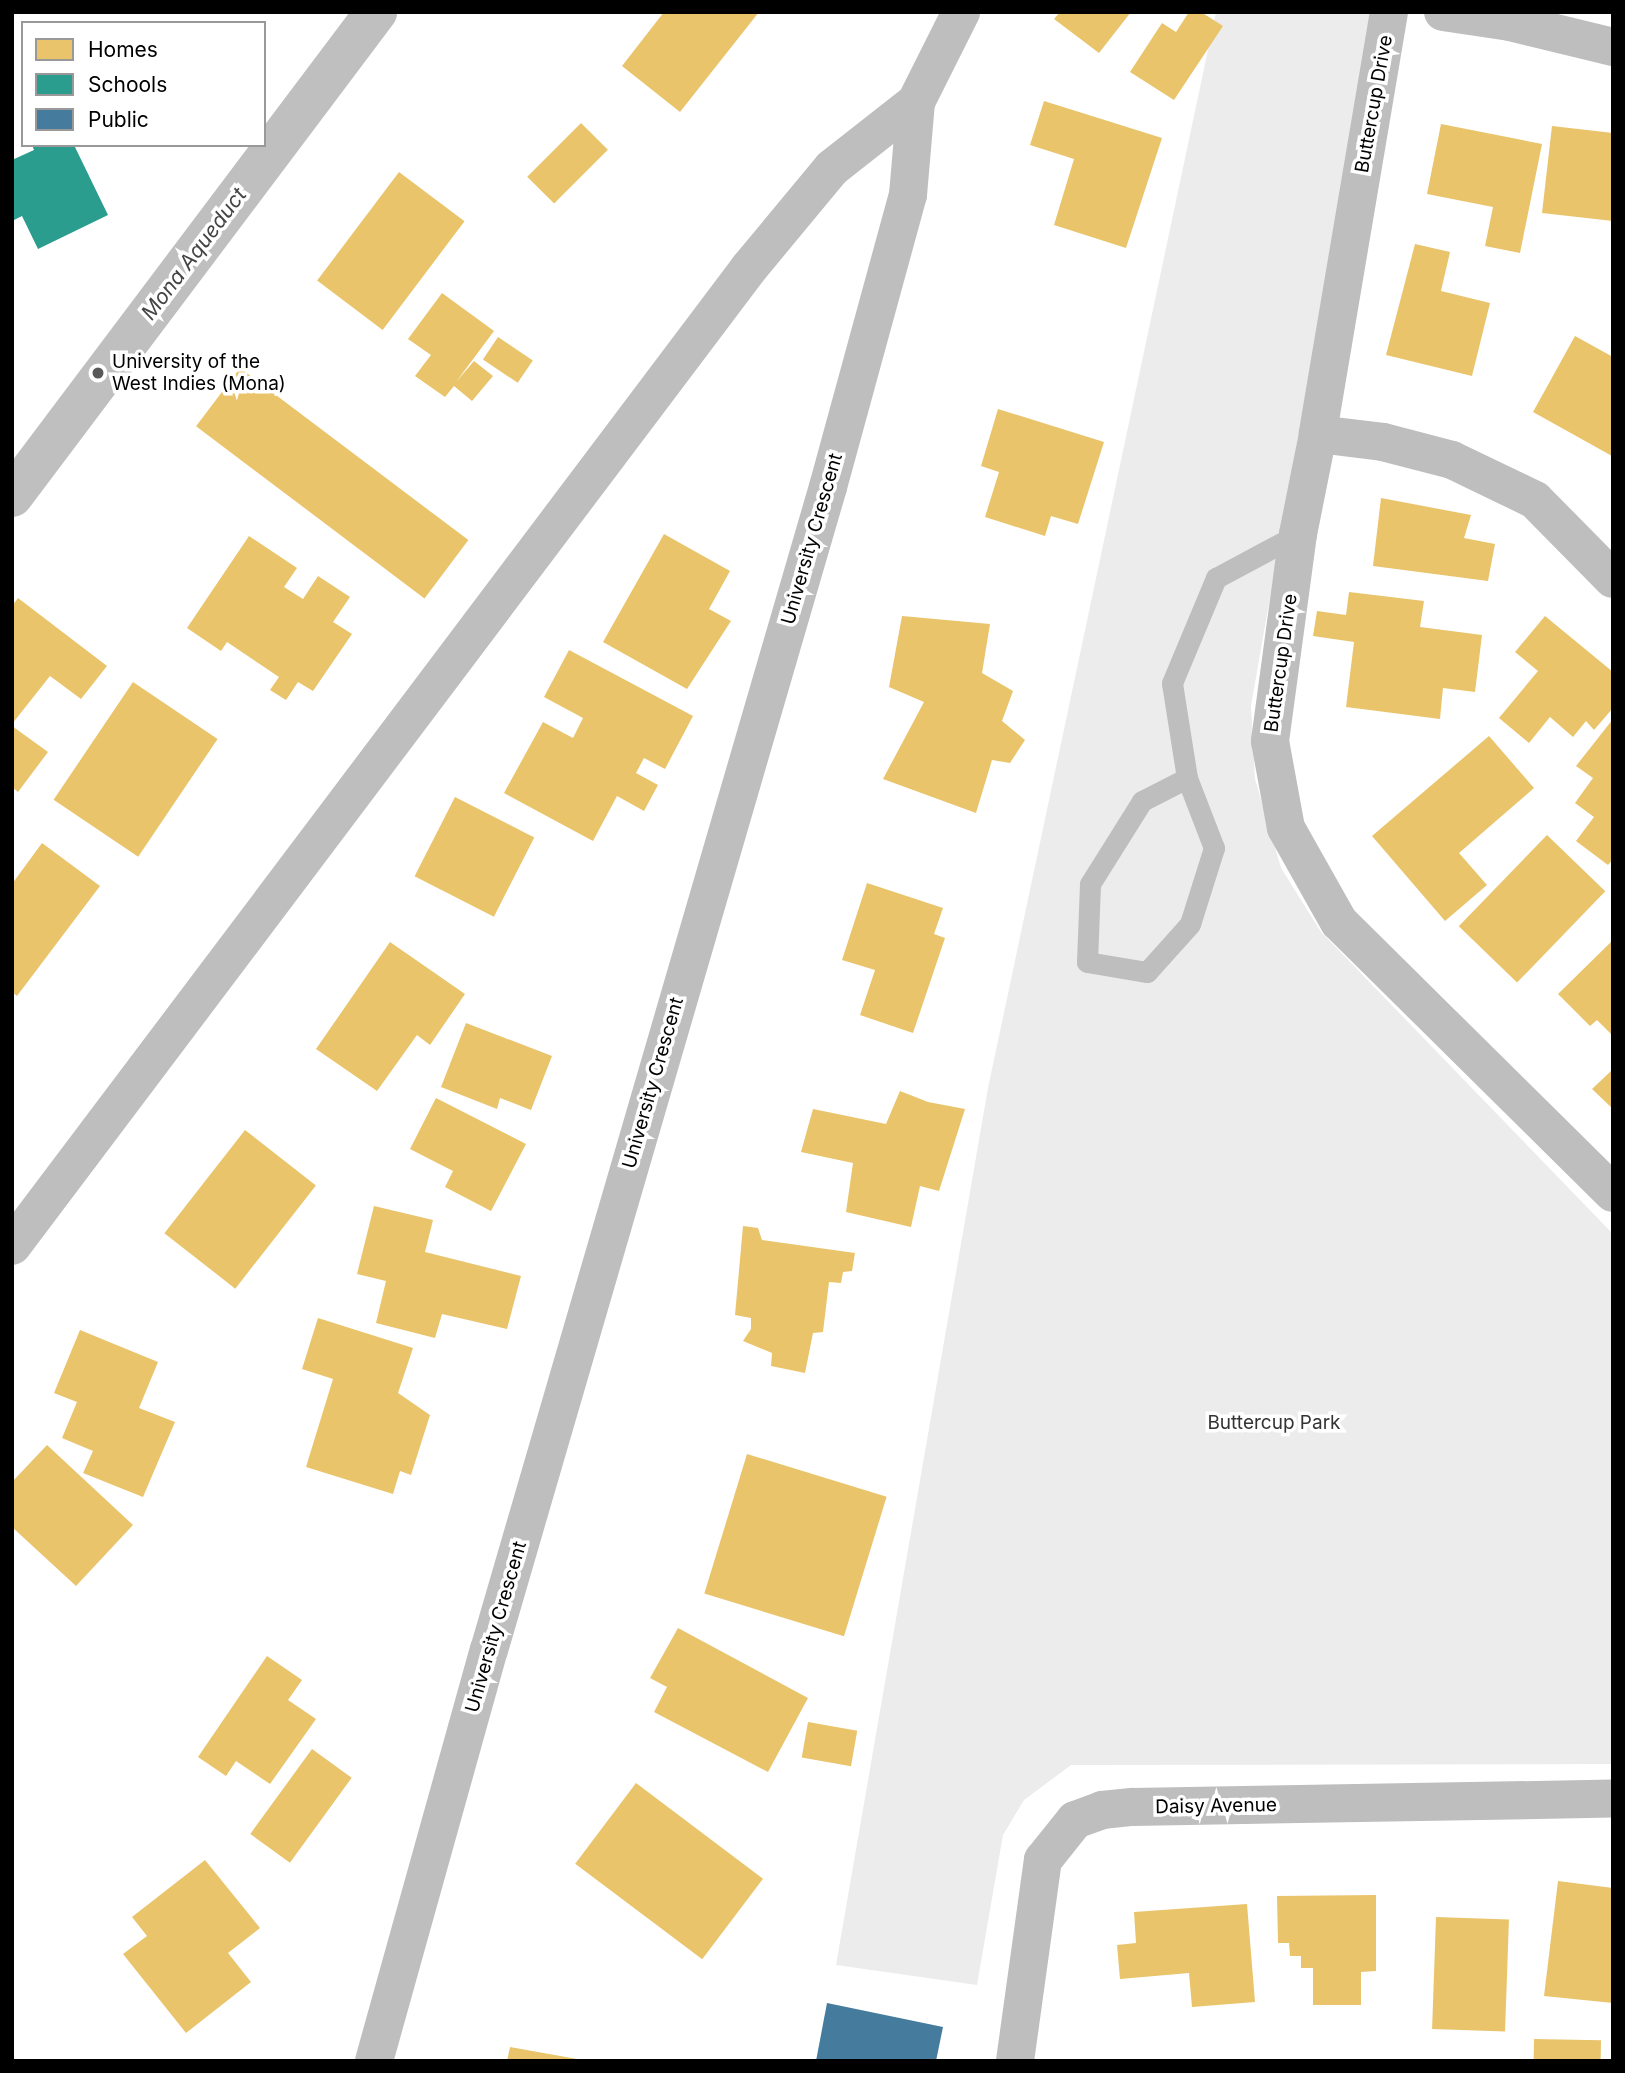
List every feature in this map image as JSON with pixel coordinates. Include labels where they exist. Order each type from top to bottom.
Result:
[{"type":"street","name":"University Crescent","points":[[374,2061],[399,1981],[489,1650],[831,474],[908,195],[916,102],[961,12]]},
{"type":"street","name":"Buttercup Drive","points":[[1389,12],[1318,434],[1298,534],[1270,741],[1286,828],[1339,922],[1613,1193]]},
{"type":"street","points":[[1443,12],[1510,22],[1613,47]]},
{"type":"street","name":"University Crescent","points":[[12,1246],[748,268],[832,168],[916,102]]},
{"type":"street","points":[[1318,434],[1383,442],[1464,466],[1535,500],[1613,579]]},
{"type":"street","name":"Daisy Avenue","points":[[1015,2061],[1043,1860],[1075,1820],[1102,1810],[1132,1807],[1613,1799]]},
{"type":"lane","points":[[1186,778],[1142,801],[1090,884],[1087,962],[1147,972],[1190,924],[1214,848],[1186,778],[1172,683],[1216,578],[1298,534]]},
{"type":"green space","name":"Buttercup Park","points":[[1216,12],[1372,12],[1251,706],[1255,779],[1281,868],[1321,932],[1613,1234],[1613,1764],[1071,1765],[1024,1800],[1003,1835],[977,1985],[836,1965],[988,1088]]},
{"type":"building: Homes","points":[[664,12],[759,12],[680,112],[622,66]]},
{"type":"building: Homes","points":[[1060,12],[1131,12],[1099,53],[1054,19]]},
{"type":"building: Homes","points":[[1189,12],[1201,12],[1223,26],[1174,100],[1130,72],[1162,23],[1176,32]]},
{"type":"building: Homes","points":[[1044,101],[1162,138],[1126,248],[1054,225],[1074,159],[1030,145]]},
{"type":"building: Homes","points":[[581,123],[608,150],[554,204],[527,177]]},
{"type":"building: Homes","points":[[1441,124],[1542,144],[1520,253],[1485,246],[1493,207],[1427,194]]},
{"type":"building: Homes","points":[[1552,126],[1613,133],[1613,221],[1542,213]]},
{"type":"building: Homes","points":[[399,172],[464,221],[383,330],[317,281]]},
{"type":"building: Homes","points":[[1415,244],[1450,252],[1441,291],[1490,303],[1472,376],[1386,355]]},
{"type":"building: Homes","points":[[442,293],[494,331],[456,382],[474,361],[493,376],[472,401],[454,386],[445,397],[415,376],[431,355],[408,339]]},
{"type":"building: Homes","points":[[1575,336],[1613,357],[1612,456],[1533,412]]},
{"type":"building: Homes","points":[[498,337],[533,360],[518,383],[483,359]]},
{"type":"building: Homes","points":[[240,368],[468,540],[424,598],[196,426]]},
{"type":"building: Homes","points":[[998,409],[1104,442],[1078,524],[1051,516],[1045,536],[985,517],[999,472],[981,466]]},
{"type":"building: Homes","points":[[1381,498],[1471,515],[1464,538],[1495,544],[1488,581],[1373,566]]},
{"type":"building: Homes","points":[[664,534],[730,571],[709,609],[731,621],[687,689],[603,642]]},
{"type":"building: Homes","points":[[249,536],[297,568],[284,587],[303,599],[318,576],[350,597],[333,622],[352,634],[313,691],[298,682],[286,700],[270,690],[279,677],[227,642],[221,651],[187,628]]},
{"type":"building: Homes","points":[[1349,592],[1424,601],[1420,627],[1482,635],[1475,692],[1443,688],[1440,719],[1346,707],[1354,642],[1313,636],[1317,611],[1346,615]]},
{"type":"building: Homes","points":[[18,598],[107,666],[81,699],[50,676],[12,724],[12,606]]},
{"type":"building: Homes","points":[[902,616],[990,624],[982,673],[1013,691],[1002,721],[1025,740],[1010,763],[992,760],[976,813],[883,779],[924,702],[889,687]]},
{"type":"building: Homes","points":[[1545,616],[1613,672],[1613,708],[1594,730],[1586,721],[1573,737],[1550,717],[1529,743],[1499,718],[1538,671],[1515,652]]},
{"type":"building: Homes","points":[[569,650],[693,716],[665,769],[644,758],[636,773],[658,785],[644,811],[617,796],[593,841],[504,793],[543,722],[573,738],[583,718],[544,697]]},
{"type":"building: Homes","points":[[133,682],[218,739],[138,857],[54,800]]},
{"type":"building: Homes","points":[[1613,719],[1613,859],[1608,865],[1576,841],[1594,817],[1575,803],[1593,778],[1576,766]]},
{"type":"building: Homes","points":[[12,726],[48,752],[18,792],[12,787]]},
{"type":"building: Homes","points":[[1489,736],[1534,788],[1459,853],[1487,885],[1445,921],[1372,836]]},
{"type":"building: Homes","points":[[455,797],[534,837],[494,917],[415,876]]},
{"type":"building: Homes","points":[[1547,835],[1605,891],[1517,983],[1459,926]]},
{"type":"building: Homes","points":[[42,843],[100,886],[17,996],[12,992],[12,884]]},
{"type":"building: Homes","points":[[867,883],[943,908],[934,934],[945,938],[913,1033],[860,1015],[875,970],[842,960]]},
{"type":"building: Homes","points":[[1613,940],[1613,1036],[1597,1020],[1590,1026],[1558,994]]},
{"type":"building: Homes","points":[[390,942],[465,994],[430,1045],[417,1035],[377,1091],[316,1049]]},
{"type":"building: Homes","points":[[466,1023],[552,1056],[531,1110],[500,1098],[497,1109],[441,1087]]},
{"type":"building: Homes","points":[[1611,1071],[1613,1073],[1613,1109],[1592,1089]]},
{"type":"building: Homes","points":[[900,1091],[928,1102],[965,1109],[939,1191],[920,1186],[911,1227],[846,1212],[853,1163],[801,1152],[813,1109],[886,1124]]},
{"type":"building: Homes","points":[[436,1098],[526,1144],[491,1211],[445,1187],[453,1171],[410,1149]]},
{"type":"building: Homes","points":[[245,1130],[316,1185],[235,1289],[164,1233]]},
{"type":"building: Homes","points":[[374,1206],[433,1220],[425,1252],[521,1276],[507,1329],[442,1314],[435,1338],[376,1323],[386,1281],[357,1274]]},
{"type":"building: Homes","points":[[743,1226],[758,1228],[762,1240],[855,1253],[852,1271],[843,1272],[841,1283],[829,1282],[823,1332],[813,1333],[805,1373],[771,1366],[772,1353],[743,1341],[751,1329],[751,1318],[735,1315]]},
{"type":"building: Homes","points":[[318,1318],[413,1348],[398,1393],[430,1415],[411,1475],[400,1471],[393,1494],[306,1467],[333,1379],[302,1369]]},
{"type":"building: Homes","points":[[80,1330],[158,1362],[139,1408],[175,1422],[143,1497],[83,1473],[93,1451],[62,1438],[77,1402],[54,1393]]},
{"type":"building: Homes","points":[[47,1445],[133,1525],[76,1586],[12,1527],[12,1482]]},
{"type":"building: Homes","points":[[747,1454],[887,1497],[844,1636],[704,1594]]},
{"type":"building: Homes","points":[[678,1628],[808,1698],[768,1772],[654,1712],[667,1687],[650,1678]]},
{"type":"building: Homes","points":[[267,1656],[302,1680],[288,1700],[316,1719],[270,1784],[236,1761],[226,1776],[198,1757]]},
{"type":"building: Homes","points":[[808,1722],[857,1731],[851,1766],[802,1757]]},
{"type":"building: Homes","points":[[312,1749],[352,1778],[290,1863],[250,1834]]},
{"type":"building: Homes","points":[[636,1783],[763,1879],[702,1959],[575,1864]]},
{"type":"building: Homes","points":[[205,1860],[260,1928],[228,1953],[251,1982],[186,2033],[123,1954],[147,1936],[132,1917]]},
{"type":"building: Homes","points":[[1558,1881],[1613,1888],[1613,2003],[1544,1996]]},
{"type":"building: Homes","points":[[1376,1895],[1376,1971],[1361,1972],[1361,2005],[1313,2005],[1313,1968],[1301,1968],[1301,1956],[1290,1956],[1289,1943],[1278,1943],[1277,1896]]},
{"type":"building: Homes","points":[[1247,1904],[1255,2002],[1192,2007],[1189,1973],[1120,1979],[1117,1945],[1136,1943],[1134,1912]]},
{"type":"building: Homes","points":[[1436,1917],[1509,1920],[1505,2031],[1432,2029]]},
{"type":"building: Homes","points":[[1534,2039],[1601,2040],[1601,2061],[1534,2061]]},
{"type":"building: Homes","points":[[510,2047],[577,2059],[507,2061]]},
{"type":"building: Schools","points":[[33,147],[75,147],[108,215],[38,249],[22,216],[12,221],[12,160],[34,150]]},
{"type":"building: Public","points":[[827,2003],[943,2027],[936,2061],[816,2061]]},
{"type":"waterway","name":"Mona Aqueduct","points":[[12,496],[376,12]]},
{"type":"place","name":"University of the West Indies (Mona)","points":[[98,373]]}]
